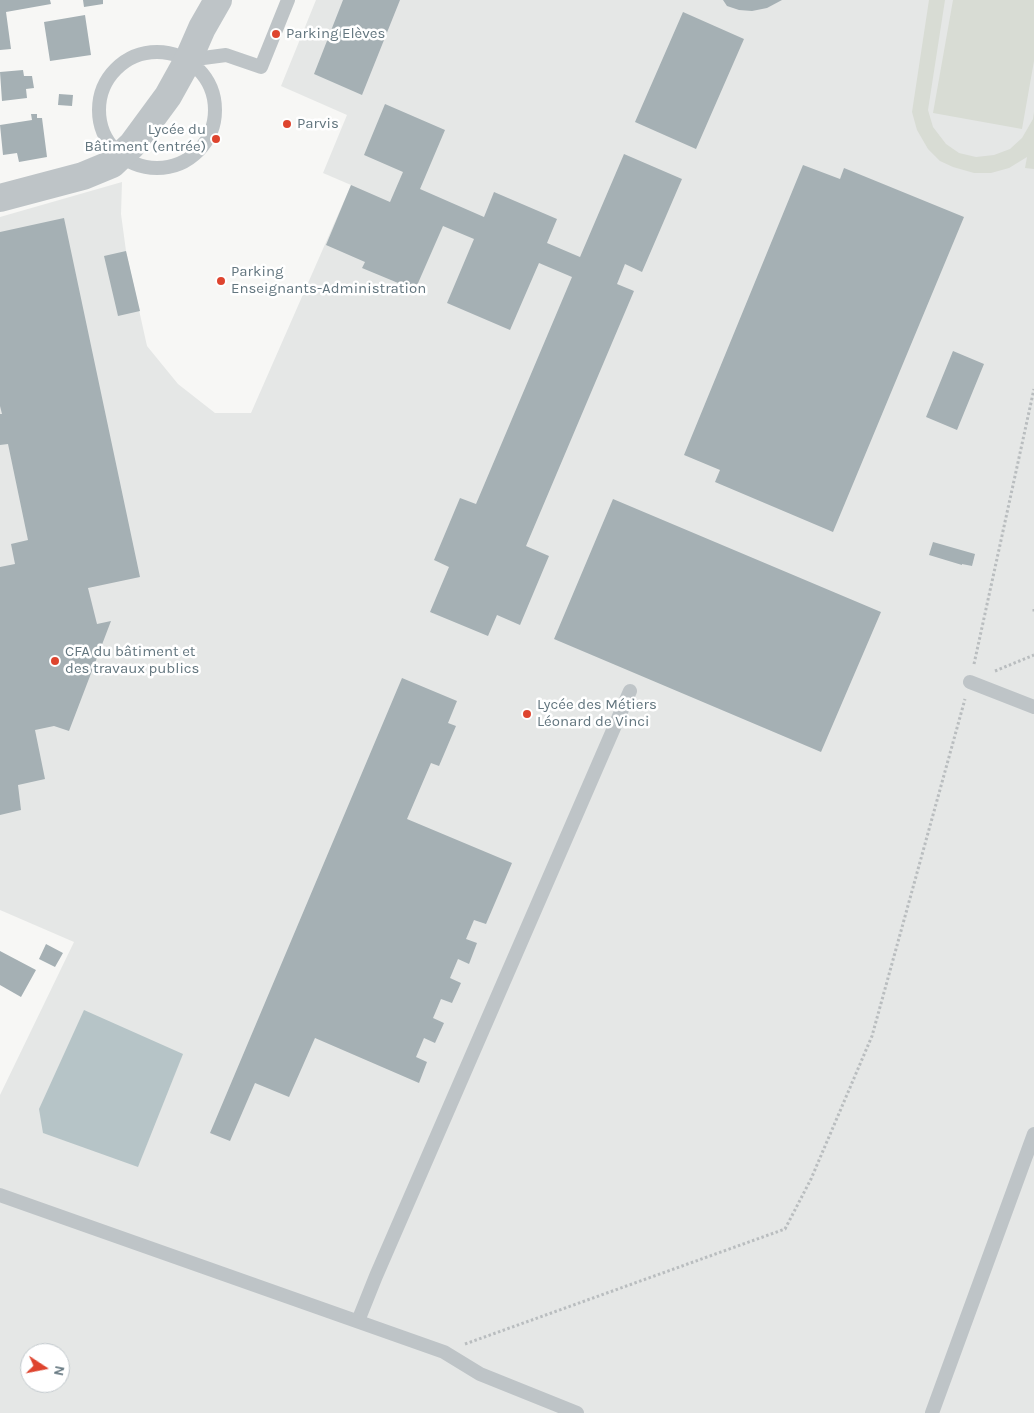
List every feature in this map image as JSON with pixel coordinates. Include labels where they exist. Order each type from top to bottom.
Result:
[{"type":"street","points":[[199,0],[202,28]]},
{"type":"street","points":[[0,198],[83,176],[112,164],[132,145],[168,96],[218,0]]},
{"type":"lane","points":[[188,60],[226,54],[261,66],[288,0]]},
{"type":"lane","points":[[155,51],[172,53],[188,60],[202,72],[212,88],[216,106],[214,124],[207,141],[194,155],[179,165],[160,169],[142,166],[120,156],[109,142],[101,127],[99,109],[102,92],[110,76],[122,63],[137,54],[155,51]]},
{"type":"lane","points":[[970,682],[1034,707]]},
{"type":"lane","points":[[358,1321],[630,691]]},
{"type":"lane","points":[[932,1413],[1034,1134]]},
{"type":"lane","points":[[0,1195],[444,1352],[480,1374],[577,1413]]},
{"type":"path","points":[[444,1352],[785,1229],[811,1179],[872,1036],[970,682],[1034,388]]},
{"type":"path","points":[[970,682],[1034,655]]},
{"type":"shaded area","name":"Lycée des Métiers Léonard de Vinci","points":[[316,0],[1034,0],[1034,1413],[0,1413],[0,1095],[74,942],[0,910],[0,217],[122,182],[121,214],[126,251],[147,346],[178,384],[215,413],[251,413],[351,185],[323,173],[347,115],[281,86]]},
{"type":"shaded area","points":[[929,0],[945,0],[928,110],[933,127],[946,144],[959,153],[976,157],[994,155],[1010,149],[1022,138],[1033,119],[1034,112],[1034,169],[1025,168],[1027,157],[1009,168],[991,173],[974,173],[940,161],[928,149],[917,130],[912,112]]},
{"type":"shaded area","points":[[953,0],[1034,0],[1034,61],[1022,129],[933,113]]},
{"type":"shaded area","points":[[84,1010],[183,1054],[138,1167],[43,1133],[39,1109]]},
{"type":"building","points":[[0,0],[50,0],[51,4],[6,12],[11,49],[0,50]]},
{"type":"building","points":[[83,0],[103,0],[103,4],[84,7]]},
{"type":"building","points":[[343,0],[400,0],[362,95],[314,74]]},
{"type":"building","points":[[723,0],[782,0],[767,8],[752,11],[739,10],[727,6]]},
{"type":"building","points":[[683,12],[744,39],[696,149],[635,122]]},
{"type":"building","points":[[85,15],[91,55],[50,61],[44,22]]},
{"type":"building","points":[[23,70],[24,76],[32,76],[34,88],[26,89],[27,98],[2,101],[0,72]]},
{"type":"building","points":[[59,94],[73,95],[72,106],[58,105]]},
{"type":"building","points":[[385,104],[445,130],[420,189],[484,217],[494,192],[557,219],[547,243],[580,257],[624,154],[682,179],[642,272],[625,264],[617,284],[634,291],[526,546],[549,556],[520,625],[497,615],[488,636],[430,612],[449,567],[434,560],[460,498],[476,504],[572,277],[539,263],[510,330],[447,303],[474,239],[443,226],[415,290],[362,268],[365,262],[326,245],[351,185],[390,202],[403,172],[364,155]]},
{"type":"building","points":[[31,114],[37,114],[37,118],[42,118],[47,157],[19,162],[17,153],[3,155],[0,125],[32,120]]},
{"type":"building","points":[[803,165],[840,179],[844,168],[964,217],[833,532],[715,482],[720,470],[684,455]]},
{"type":"building","points":[[64,218],[140,577],[88,588],[97,624],[111,621],[69,731],[54,726],[35,730],[45,779],[18,785],[21,810],[0,815],[0,567],[15,564],[11,544],[28,540],[8,444],[0,445],[0,414],[2,414],[0,406],[0,232]]},
{"type":"building","points":[[126,251],[140,311],[118,316],[104,256]]},
{"type":"building","points":[[953,351],[984,364],[957,430],[926,417]]},
{"type":"building","points":[[613,499],[881,612],[821,752],[554,639]]},
{"type":"building","points":[[933,542],[975,554],[972,566],[962,565],[929,555]]},
{"type":"building","points":[[402,678],[457,701],[448,723],[456,726],[439,766],[431,763],[407,819],[512,863],[486,924],[474,920],[466,939],[477,943],[469,964],[458,959],[450,978],[461,983],[452,1003],[441,999],[433,1018],[444,1023],[435,1043],[424,1038],[416,1057],[427,1062],[419,1083],[315,1038],[289,1097],[255,1083],[230,1141],[210,1133]]},
{"type":"building","points":[[46,944],[63,953],[55,967],[39,959]]},
{"type":"building","points":[[0,951],[36,970],[21,997],[0,985]]},
{"type":"place","name":"Parking Elèves","points":[[276,34]]},
{"type":"place","name":"Parvis","points":[[287,124]]},
{"type":"place","name":"Lycée du Bâtiment (entrée)","points":[[216,139]]},
{"type":"place","name":"Parking Enseignants-Administration","points":[[221,281]]},
{"type":"place","name":"CFA du bâtiment et des travaux publics","points":[[55,661]]},
{"type":"place","name":"Lycée des Métiers Léonard de Vinci","points":[[527,714]]}]
